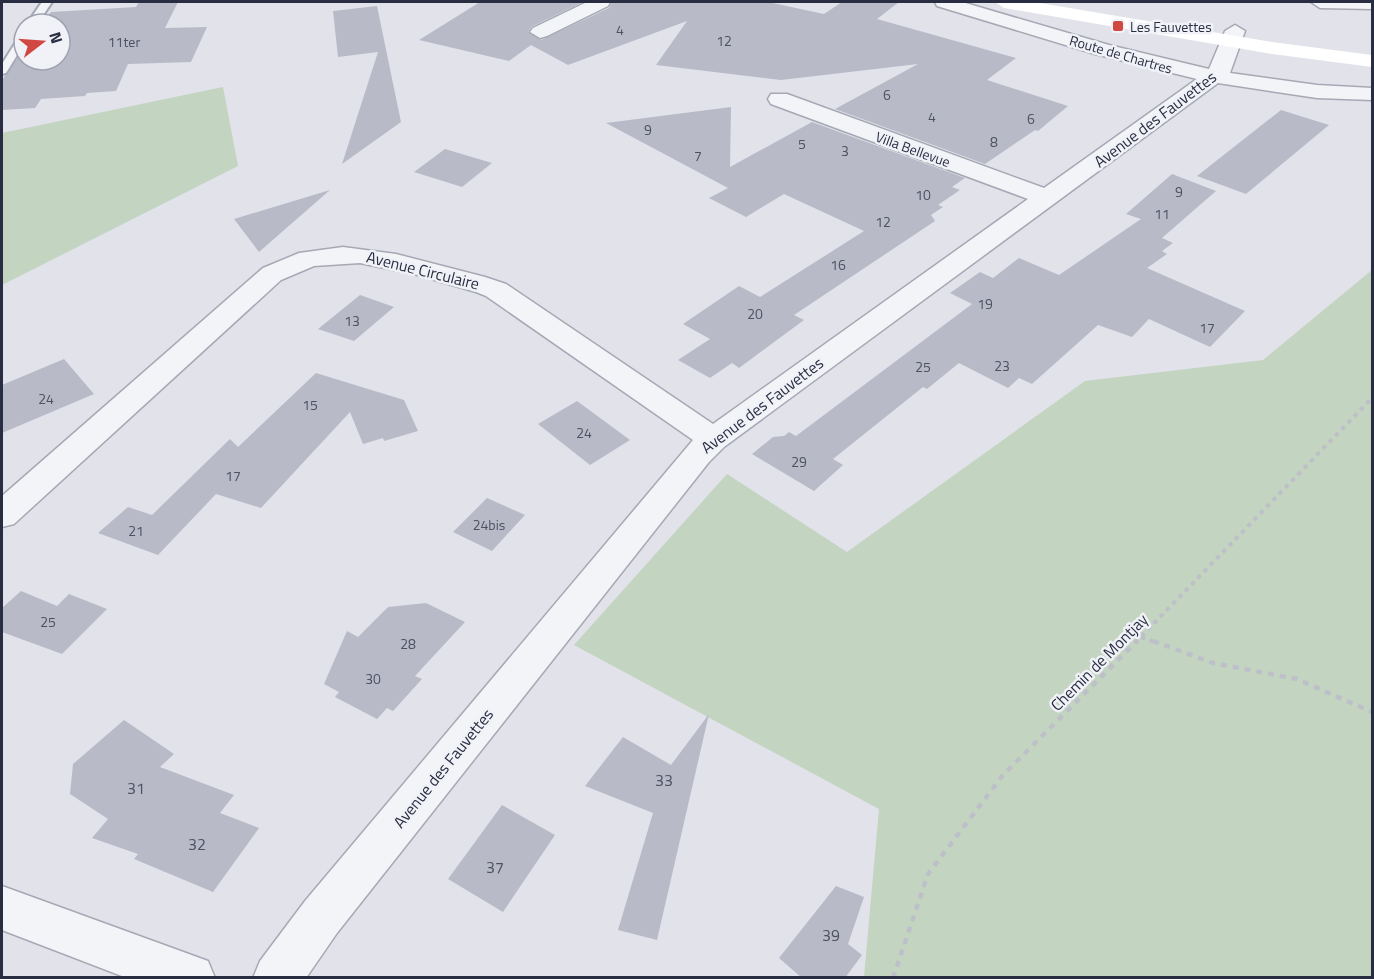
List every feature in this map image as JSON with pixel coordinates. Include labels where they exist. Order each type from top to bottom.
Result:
[{"type":"main road","name":"Route de Chartres","points":[[1004,2],[1234,36],[1372,51]]},
{"type":"main road","name":"Route de Chartres","points":[[1055,2],[1372,61]]},
{"type":"street","points":[[540,32],[601,2]]},
{"type":"street","name":"Route de Chartres","points":[[944,2],[1152,63],[1214,77],[1303,91],[1372,94]]},
{"type":"street","points":[[1320,2],[1372,4]]},
{"type":"street","name":"Avenue des Fauvettes","points":[[277,978],[321,916],[712,439],[1214,77],[1222,69],[1234,36]]},
{"type":"street","name":"Villa Bellevue","points":[[779,99],[1048,198]]},
{"type":"street","name":"Avenue Circulaire","points":[[2,515],[272,274],[291,263],[333,254],[362,254],[464,278],[496,290],[712,439]]},
{"type":"street","points":[[2,908],[191,978]]},
{"type":"lane","points":[[2,71],[12,55]]},
{"type":"path","name":"Chemin de Montjay","points":[[893,978],[928,874],[1003,776],[1141,638],[1372,398]]},
{"type":"path","points":[[1141,638],[1213,663],[1297,679],[1372,711]]},
{"type":"green space","points":[[223,87],[238,166],[2,285],[2,133]]},
{"type":"green space","points":[[1372,270],[1372,977],[864,977],[879,809],[574,645],[727,474],[847,552],[1085,381],[1263,360]]},
{"type":"building","points":[[139,2],[178,2],[165,28],[207,27],[191,62],[128,64],[116,91],[41,99],[35,108],[2,110],[2,80],[12,66],[12,72],[72,72],[72,12],[51,12],[136,7]]},
{"type":"building","points":[[480,2],[583,2],[531,27],[528,32],[541,40],[609,8],[612,2],[768,2],[824,14],[842,2],[899,2],[877,19],[1016,58],[987,80],[1068,106],[1038,131],[1035,130],[985,164],[835,109],[918,64],[781,80],[656,65],[687,21],[568,65],[531,45],[509,61],[419,40]]},
{"type":"building","points":[[377,6],[401,122],[342,164],[378,52],[338,57],[333,11]]},
{"type":"building","points":[[731,107],[730,167],[812,122],[965,178],[952,187],[960,190],[938,205],[943,207],[931,215],[935,221],[794,315],[804,320],[739,368],[732,363],[710,378],[678,360],[710,339],[683,324],[739,286],[760,297],[864,231],[784,194],[746,217],[709,198],[728,188],[606,123]]},
{"type":"building","points":[[1281,110],[1329,125],[1246,194],[1197,176]]},
{"type":"building","points":[[445,149],[492,163],[462,187],[414,172]]},
{"type":"building","points":[[1172,174],[1216,191],[1162,238],[1173,243],[1162,251],[1167,254],[1147,268],[1245,311],[1210,347],[1149,319],[1132,337],[1098,325],[1032,384],[1019,378],[1008,388],[959,363],[927,389],[923,387],[833,459],[843,465],[814,491],[752,454],[773,437],[784,436],[789,432],[796,436],[972,304],[950,293],[980,272],[993,278],[1019,258],[1059,275],[1141,219],[1126,214]]},
{"type":"building","points":[[330,190],[259,252],[234,219]]},
{"type":"building","points":[[360,295],[394,307],[354,341],[318,329]]},
{"type":"building","points":[[64,359],[94,394],[2,433],[2,385]]},
{"type":"building","points":[[316,373],[404,400],[418,431],[384,441],[383,438],[363,444],[350,412],[261,508],[216,494],[158,555],[98,533],[128,507],[152,515],[230,439],[238,447]]},
{"type":"building","points":[[577,401],[630,440],[590,465],[538,424]]},
{"type":"building","points":[[487,498],[525,515],[492,551],[453,532]]},
{"type":"building","points":[[21,591],[57,606],[69,594],[107,609],[62,654],[2,632],[2,608]]},
{"type":"building","points":[[426,603],[465,622],[415,676],[422,679],[393,711],[387,708],[377,719],[335,697],[339,692],[324,684],[347,631],[358,637],[388,607]]},
{"type":"building","points":[[709,714],[657,940],[618,930],[653,813],[585,786],[623,737],[671,765]]},
{"type":"building","points":[[124,720],[174,754],[160,767],[234,795],[220,813],[259,828],[213,892],[134,859],[138,854],[92,838],[108,819],[70,794],[73,764]]},
{"type":"building","points":[[502,805],[555,835],[503,912],[448,879]]},
{"type":"building","points":[[836,886],[864,897],[848,944],[862,955],[845,978],[802,978],[779,958]]},
{"type":"place","name":"Les Fauvettes","points":[[1118,26]]}]
